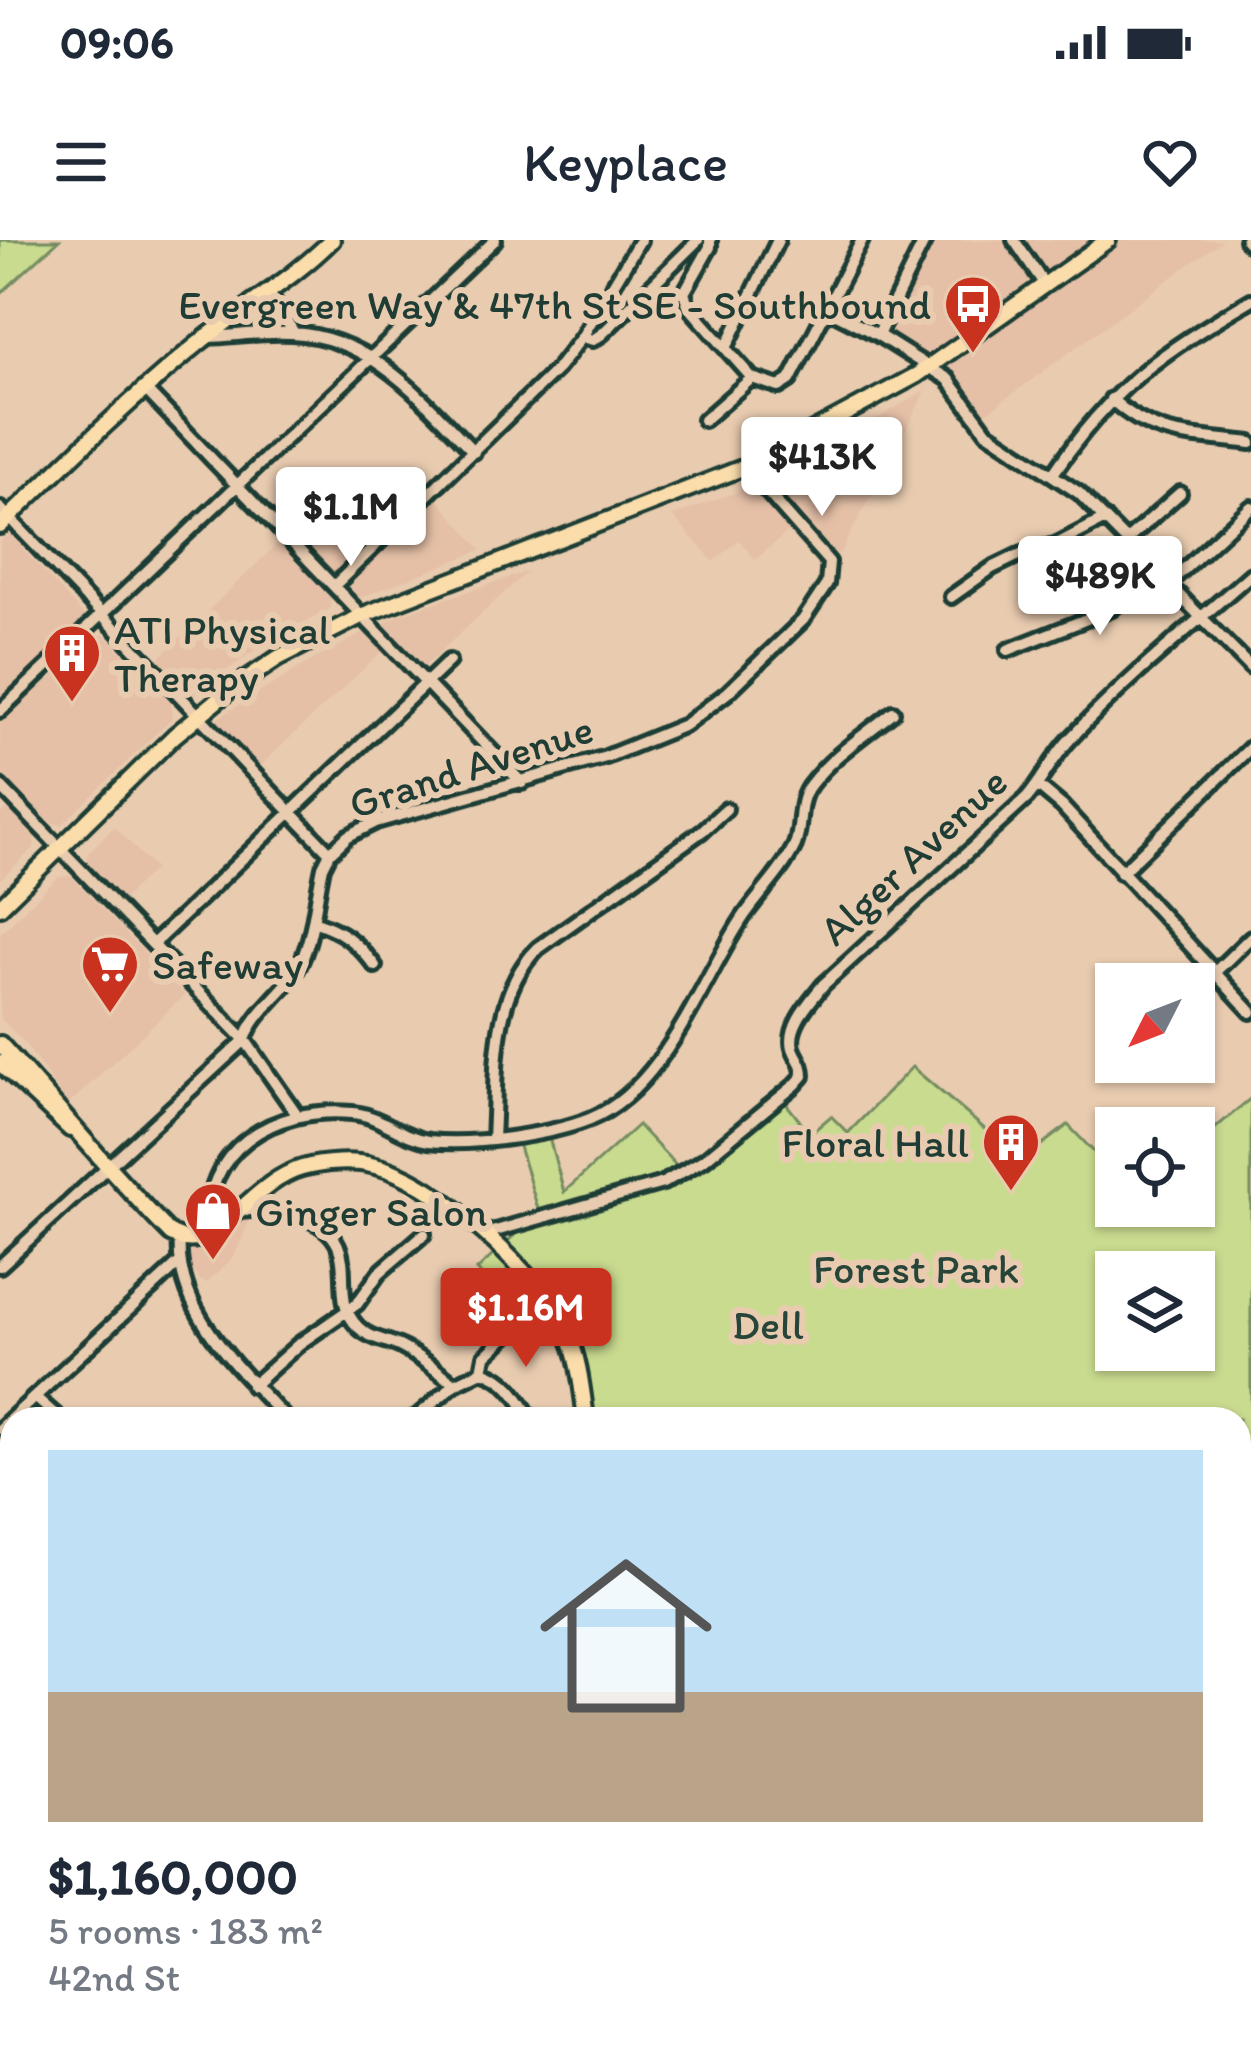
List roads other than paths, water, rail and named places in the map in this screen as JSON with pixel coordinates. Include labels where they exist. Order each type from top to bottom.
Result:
[{"type":"main road","points":[[3,517],[144,388],[332,240]]},
{"type":"main road","points":[[0,907],[197,716],[258,670],[363,615],[750,465],[838,421],[930,367],[1108,240]]},
{"type":"main road","points":[[0,1044],[56,1119],[180,1238],[208,1234],[267,1185],[301,1168],[352,1163],[378,1166],[413,1182],[485,1234],[526,1274],[567,1332],[584,1407]]},
{"type":"main road","points":[[0,1064],[20,1074]]},
{"type":"street","points":[[0,711],[495,240]]},
{"type":"street","points":[[582,337],[593,340],[602,334],[698,240]]},
{"type":"street","points":[[710,240],[684,293],[689,307],[752,378],[779,387],[790,380],[862,240]]},
{"type":"street","points":[[727,346],[778,240]]},
{"type":"street","points":[[878,335],[925,240]]},
{"type":"street","points":[[1015,240],[1045,285]]},
{"type":"street","points":[[335,586],[530,398],[582,337],[639,241]]},
{"type":"street","points":[[269,293],[294,333]]},
{"type":"street","points":[[1053,475],[1082,431],[1149,362],[1251,300]]},
{"type":"street","points":[[827,309],[948,379],[999,442],[1079,493],[1251,668]]},
{"type":"street","points":[[206,337],[294,333],[334,341],[375,357],[474,452]]},
{"type":"street","points":[[704,420],[752,378]]},
{"type":"street","points":[[144,388],[522,783]]},
{"type":"street","points":[[1111,399],[1133,419],[1162,433],[1251,442]]},
{"type":"street","name":"Grand Avenue","points":[[0,1266],[245,1040],[249,1027],[285,988],[302,961],[323,867],[330,853],[349,836],[376,822],[606,757],[685,725],[778,645],[827,584],[829,562],[762,486],[750,465]]},
{"type":"street","points":[[1127,540],[1180,493]]},
{"type":"street","points":[[1168,584],[1251,507]]},
{"type":"street","points":[[3,517],[330,853]]},
{"type":"street","points":[[951,597],[992,568],[1055,545],[1105,519]]},
{"type":"street","points":[[1008,650],[1112,609],[1156,571]]},
{"type":"street","name":"Alger Avenue","points":[[485,1234],[663,1183],[705,1160],[803,1076],[793,1034],[823,985],[1037,785],[1073,736],[1251,574]]},
{"type":"street","points":[[153,944],[449,661]]},
{"type":"street","points":[[208,1234],[206,1215],[234,1148],[298,1115],[353,1112],[426,1141],[493,1138],[585,1121],[628,1096],[670,1043],[741,921],[795,845],[800,804],[810,784],[892,712]]},
{"type":"street","points":[[1121,873],[1251,747]]},
{"type":"street","points":[[1037,785],[1062,806],[1204,963]]},
{"type":"street","points":[[0,786],[245,1040],[298,1115]]},
{"type":"street","points":[[493,1138],[503,1012],[520,966],[726,809]]},
{"type":"street","points":[[313,921],[340,930],[375,966]]},
{"type":"street","points":[[1215,973],[1251,937]]},
{"type":"street","points":[[1215,975],[1251,1012]]},
{"type":"street","points":[[232,1213],[280,1210],[325,1228],[337,1240],[342,1256],[347,1312],[365,1334],[404,1348],[455,1384]]},
{"type":"street","points":[[253,1386],[326,1323],[347,1312],[380,1273],[424,1234]]},
{"type":"street","points":[[180,1238],[178,1264],[212,1334],[274,1407]]},
{"type":"street","points":[[24,1407],[178,1264]]},
{"type":"street","points":[[482,1371],[484,1356],[517,1326]]},
{"type":"street","points":[[428,1407],[455,1384],[482,1371],[497,1375],[523,1407]]},
{"type":"street","points":[[34,1397],[46,1407]]},
{"type":"place","name":"Evergreen Way & 47th St SE - Southbound","points":[[973,355]]},
{"type":"place","name":"ATI Physical Therapy","points":[[72,704]]},
{"type":"place","name":"Safeway","points":[[110,1015]]},
{"type":"place","name":"Floral Hall","points":[[1011,1193]]},
{"type":"place","name":"Ginger Salon","points":[[213,1262]]},
{"type":"park label","name":"Forest Park","points":[[916,1268]]},
{"type":"park label","name":"Dell","points":[[768,1324]]}]
